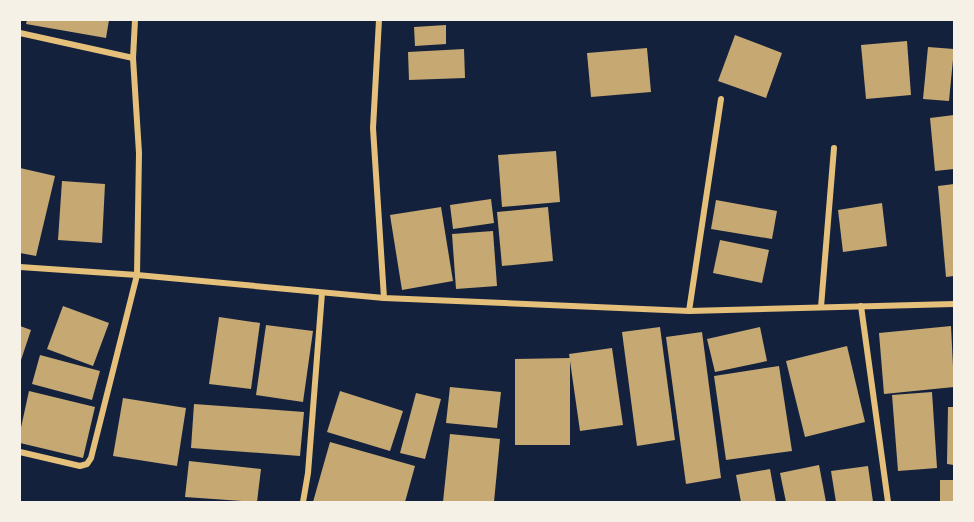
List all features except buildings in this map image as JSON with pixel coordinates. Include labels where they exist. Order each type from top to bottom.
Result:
[{"type":"street","points":[[20,452],[80,466],[88,462],[137,275],[139,153],[133,58],[135,20]]},
{"type":"street","points":[[379,20],[373,128],[384,298]]},
{"type":"street","points":[[20,33],[133,58]]},
{"type":"street","points":[[689,311],[721,99]]},
{"type":"street","points":[[821,307],[834,148]]},
{"type":"street","points":[[20,267],[137,275],[384,298],[689,311],[954,304]]},
{"type":"street","points":[[303,502],[308,473],[322,293]]},
{"type":"street","points":[[861,306],[888,502]]}]
